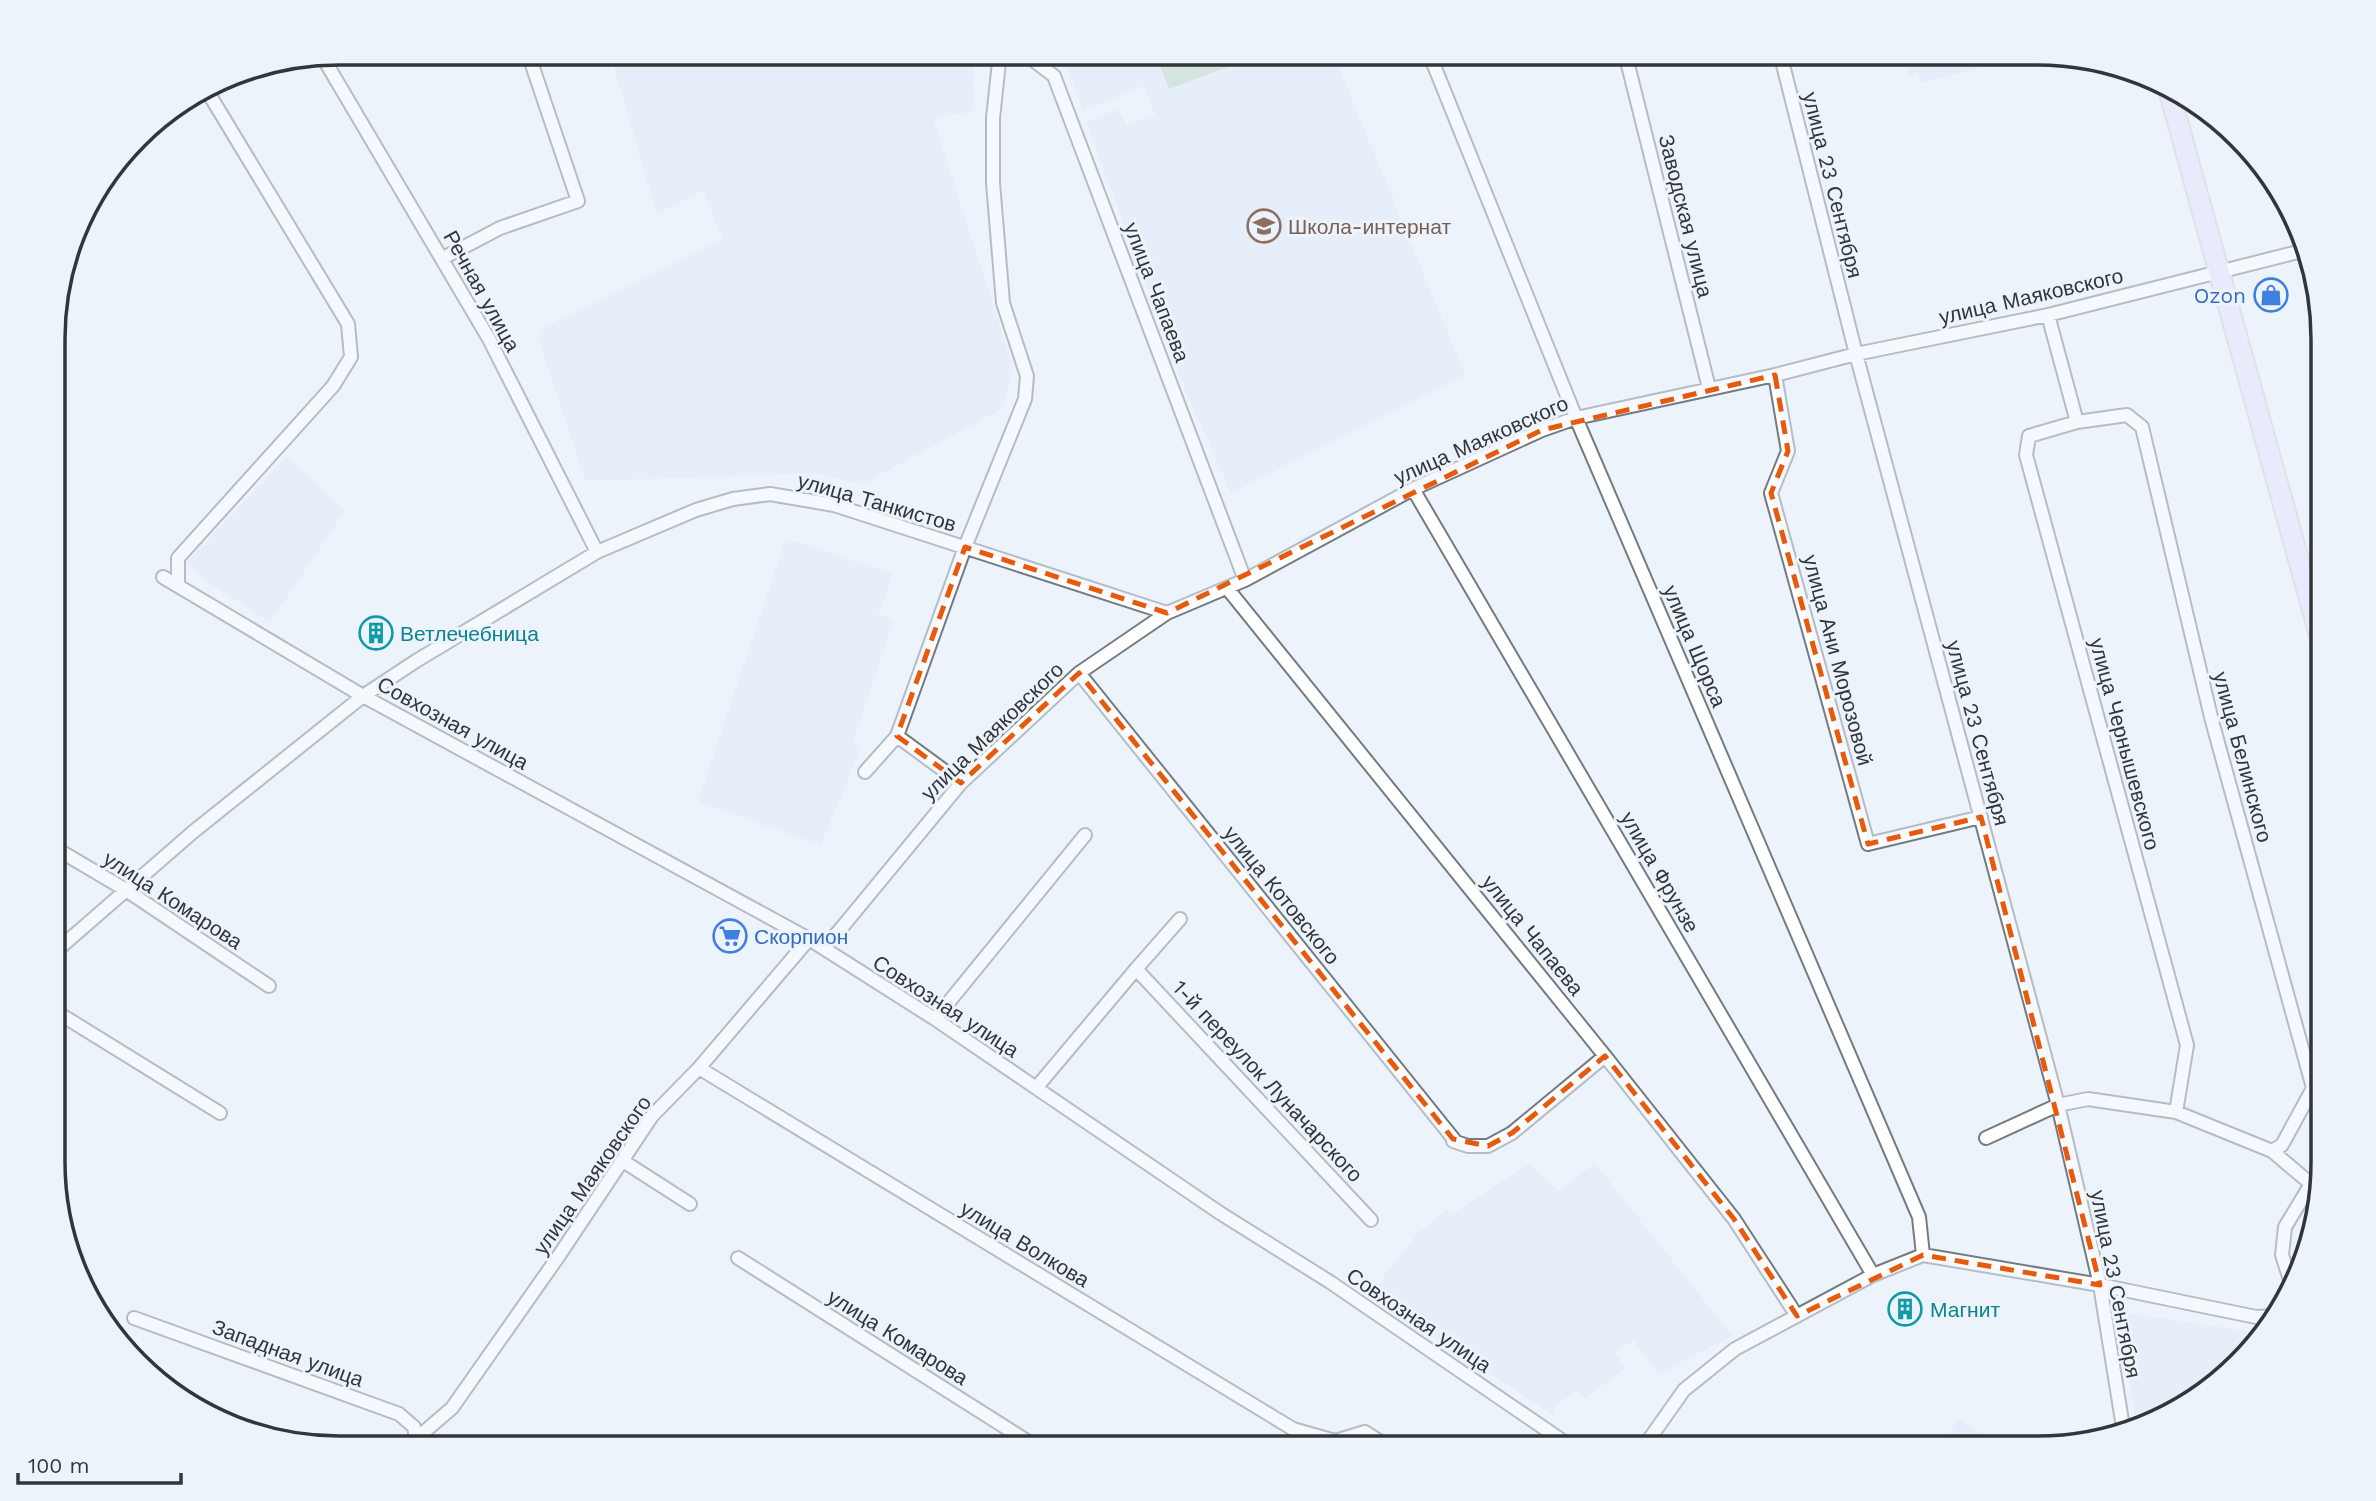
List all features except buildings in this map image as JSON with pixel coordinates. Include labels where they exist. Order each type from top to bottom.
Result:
[{"type":"main road","points":[[2172,100],[2311,604]]},
{"type":"street","name":"Речная улица","points":[[327,65],[489,339],[597,552]]},
{"type":"street","points":[[443,258],[500,228],[579,201],[532,65]]},
{"type":"street","name":"улица Танкистов","points":[[65,944],[193,832],[363,696],[597,552],[696,510],[733,499],[770,494],[834,505],[965,547],[1025,399],[1027,376],[1003,303],[993,183],[993,118],[999,65]]},
{"type":"street","name":"улица Чапаева","points":[[1040,65],[1054,76],[1245,580]]},
{"type":"street","name":"улица Щорса","points":[[1434,65],[1576,418],[1920,1217],[1923,1255]]},
{"type":"street","name":"Заводская улица","points":[[1628,65],[1709,388]]},
{"type":"street","name":"улица 23 Сентября","points":[[1783,65],[1856,354],[2058,1105],[2100,1285],[2122,1423]]},
{"type":"street","points":[[178,586],[178,558],[333,386],[351,357],[348,324],[211,97]]},
{"type":"street","name":"улица Маяковского","points":[[822,948],[961,783],[1079,673],[1167,613],[1245,580],[1413,489],[1542,430],[1576,418],[1775,375],[1856,354],[2048,315],[2297,252]]},
{"type":"street","points":[[2048,315],[2077,422]]},
{"type":"street","name":"улица Ани Морозовой","points":[[1775,375],[1788,451],[1771,493],[1868,844],[1981,817]]},
{"type":"street","name":"улица Белинского","points":[[2077,422],[2127,415],[2142,428],[2212,721],[2311,1081]]},
{"type":"street","name":"улица Чернышевского","points":[[2077,422],[2029,436],[2026,455],[2187,1045],[2176,1112]]},
{"type":"street","name":"улица Фрунзе","points":[[1413,489],[1873,1275]]},
{"type":"street","points":[[865,772],[897,736],[965,547],[1167,613]]},
{"type":"street","name":"Совхозная улица","points":[[163,577],[363,696],[809,939],[935,1019],[1220,1213],[1330,1282],[1555,1436]]},
{"type":"street","name":"улица Чапаева","points":[[1227,587],[1734,1219],[1797,1316]]},
{"type":"street","name":"улица Котовского","points":[[1079,673],[1455,1141],[1468,1146],[1488,1146],[1512,1133],[1605,1056]]},
{"type":"street","points":[[897,736],[961,783]]},
{"type":"street","points":[[935,1019],[1085,835]]},
{"type":"street","name":"улица Комарова","points":[[65,854],[127,890],[269,986]]},
{"type":"street","points":[[1036,1088],[1180,919]]},
{"type":"street","name":"улица Маяковского","points":[[422,1436],[452,1408],[652,1116],[699,1068],[809,939]]},
{"type":"street","name":"1-й переулок Луначарского","points":[[1136,969],[1371,1220]]},
{"type":"street","points":[[65,1017],[220,1113]]},
{"type":"street","name":"улица Волкова","points":[[699,1068],[1293,1429],[1311,1436]]},
{"type":"street","name":"улица Белинского","points":[[2272,1151],[2283,1145],[2311,1092]]},
{"type":"street","points":[[1986,1138],[2058,1105],[2088,1099],[2176,1112],[2272,1151],[2311,1184]]},
{"type":"street","points":[[623,1161],[691,1204]]},
{"type":"street","points":[[2288,1272],[2282,1255],[2285,1227],[2310,1185]]},
{"type":"street","points":[[1651,1436],[1684,1390],[1735,1349],[1873,1275],[1923,1255],[2263,1317]]},
{"type":"street","name":"улица Комарова","points":[[738,1258],[1019,1436]]},
{"type":"street","name":"Западная улица","points":[[134,1318],[400,1414],[414,1427],[413,1436]]},
{"type":"highlighted area","points":[[1775,375],[1788,451],[1771,493],[1868,844],[1981,817],[2100,1285],[1923,1255],[1797,1316],[1734,1219],[1605,1056],[1512,1133],[1488,1146],[1453,1139],[1079,673],[961,783],[897,736],[965,547],[1167,613],[1542,430]]},
{"type":"shaded area","points":[[614,65],[975,65],[972,112],[933,118],[1013,367],[1002,409],[862,484],[815,473],[595,481],[584,478],[539,339],[541,329],[723,239],[703,191],[657,214]]},
{"type":"shaded area","name":"Школа-интернат","points":[[1066,65],[1338,65],[1465,375],[1231,493],[1186,392],[1086,122],[1118,109],[1127,126],[1155,115],[1145,86],[1083,110]]},
{"type":"shaded area","points":[[1905,65],[1991,65],[1921,83],[1918,74],[1909,75]]},
{"type":"shaded area","points":[[287,456],[345,511],[270,622],[203,579],[185,564]]},
{"type":"shaded area","points":[[786,539],[892,573],[879,615],[894,620],[853,743],[861,746],[821,845],[698,802]]},
{"type":"shaded area","points":[[1595,1163],[1732,1336],[1658,1374],[1633,1340],[1615,1353],[1626,1368],[1584,1399],[1577,1389],[1557,1405],[1553,1415],[1370,1294],[1417,1234],[1447,1209],[1452,1214],[1529,1164],[1559,1191]]},
{"type":"shaded area","points":[[2118,1312],[2253,1332],[2204,1380],[2174,1400],[2135,1418]]},
{"type":"shaded area","points":[[1958,1419],[1987,1436],[1948,1436]]},
{"type":"green space","points":[[1160,65],[1233,65],[1169,89]]},
{"type":"place","name":"Школа-интернат","points":[[1264,226]]},
{"type":"place","name":"Ozon","points":[[2271,295]]},
{"type":"place","name":"Ветлечебница","points":[[376,633]]},
{"type":"place","name":"Скорпион","points":[[730,936]]},
{"type":"place","name":"Магнит","points":[[1905,1309]]}]
